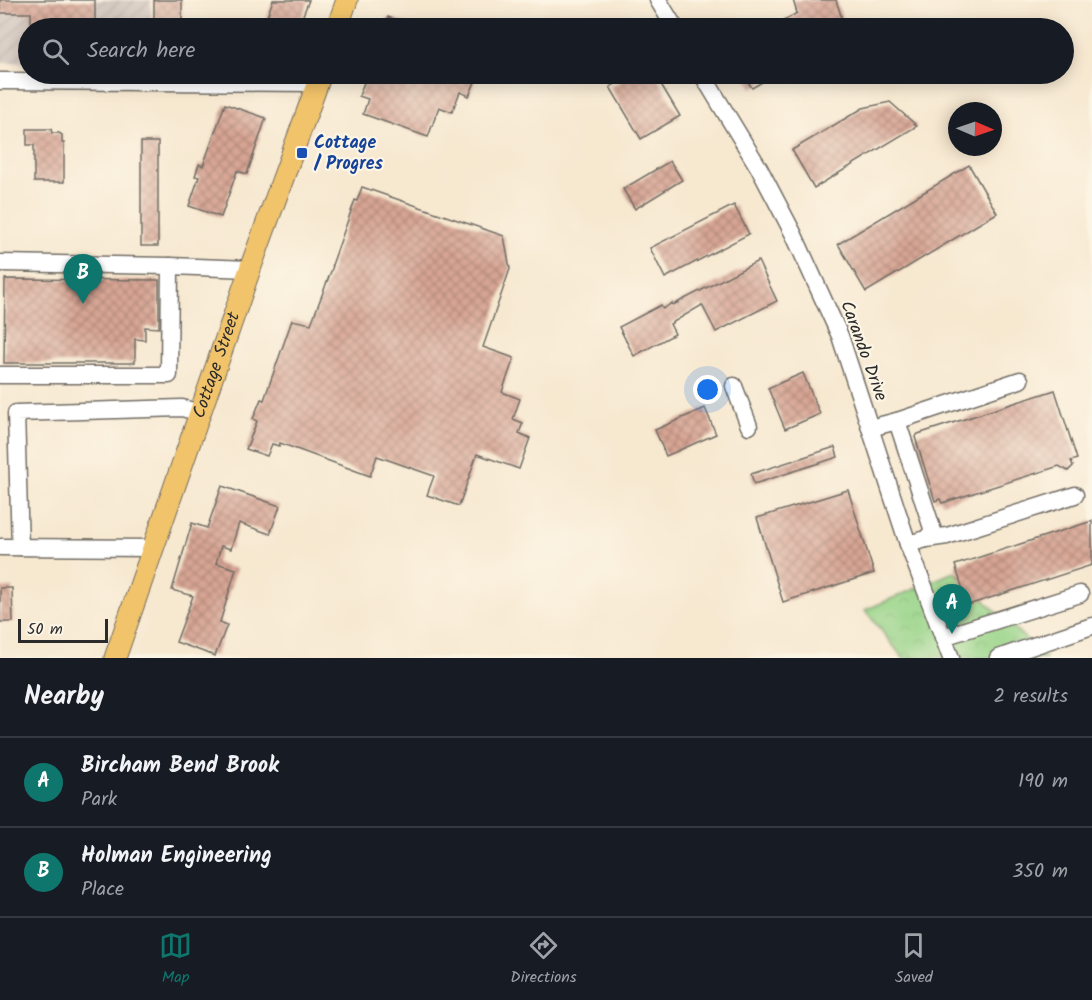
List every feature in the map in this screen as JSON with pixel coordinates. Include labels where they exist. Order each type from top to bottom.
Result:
[{"type":"main road","points":[[341,18],[347,0]]},
{"type":"main road","name":"Cottage Street","points":[[115,658],[250,269],[318,84]]},
{"type":"street","points":[[658,0],[669,18]]},
{"type":"street","points":[[0,81],[18,81]]},
{"type":"street","name":"Carando Drive","points":[[708,84],[759,168],[793,233],[840,336],[908,544],[951,658]]},
{"type":"street","points":[[0,263],[250,269]]},
{"type":"street","points":[[0,375],[169,375],[170,266]]},
{"type":"street","points":[[870,428],[897,422],[1020,380]]},
{"type":"street","points":[[734,386],[749,426]]},
{"type":"street","points":[[20,547],[16,413],[182,408],[201,413]]},
{"type":"street","points":[[897,422],[933,531],[926,539]]},
{"type":"street","points":[[908,544],[947,536],[1075,495]]},
{"type":"street","points":[[0,547],[154,548]]},
{"type":"street","points":[[944,637],[1080,594]]},
{"type":"street","points":[[998,658],[1092,626]]},
{"type":"shaded area","points":[[0,0],[151,0],[151,18],[18,18],[18,63],[0,63]]},
{"type":"green space","points":[[954,572],[1046,658],[903,658],[865,610]]},
{"type":"building","points":[[0,0],[95,0],[95,18],[31,18],[31,13],[0,13]]},
{"type":"building","points":[[154,0],[182,0],[182,18],[154,18]]},
{"type":"building","points":[[273,0],[309,0],[302,18],[267,18]]},
{"type":"building","points":[[793,0],[836,0],[842,18],[789,18],[797,13]]},
{"type":"building","points":[[363,84],[474,84],[469,96],[460,92],[452,112],[439,107],[428,137],[363,114],[368,99],[359,96]]},
{"type":"building","points":[[615,84],[661,84],[680,116],[641,139],[610,87]]},
{"type":"building","points":[[890,102],[917,126],[814,188],[792,150],[863,108]]},
{"type":"building","points":[[225,104],[266,118],[247,174],[237,171],[221,217],[189,206],[199,177],[195,176],[199,164],[203,166]]},
{"type":"building","points":[[27,129],[51,129],[52,133],[62,135],[64,182],[34,182],[34,145],[27,145]]},
{"type":"building","points":[[141,142],[158,142],[158,246],[141,246]]},
{"type":"building","points":[[670,161],[682,180],[635,209],[623,189]]},
{"type":"building","points":[[969,165],[997,213],[866,292],[838,244]]},
{"type":"building","points":[[362,187],[504,236],[510,269],[483,347],[514,358],[502,392],[520,399],[513,419],[523,423],[519,433],[530,438],[519,469],[477,454],[459,506],[427,495],[434,476],[377,456],[370,476],[280,443],[279,446],[272,444],[267,456],[246,449],[257,421],[253,419],[261,399],[264,400],[292,320],[311,324],[355,200],[357,201]]},
{"type":"building","points":[[734,205],[749,234],[665,278],[650,248]]},
{"type":"building","points":[[758,261],[777,301],[716,332],[702,305],[670,324],[675,334],[634,356],[619,327],[661,305],[663,309],[672,303],[673,305]]},
{"type":"building","points":[[5,279],[159,280],[159,328],[145,327],[145,340],[135,339],[135,362],[4,363]]},
{"type":"building","points":[[803,373],[820,414],[785,429],[768,388]]},
{"type":"building","points":[[1055,390],[1077,459],[1071,461],[1073,466],[1068,471],[1059,466],[942,503],[940,499],[935,501],[915,437],[918,434]]},
{"type":"building","points":[[705,408],[716,434],[666,456],[655,430]]},
{"type":"building","points":[[835,447],[838,457],[754,484],[751,474]]},
{"type":"building","points":[[222,486],[280,506],[270,534],[239,523],[231,549],[221,546],[216,563],[236,569],[220,622],[227,625],[215,656],[176,642],[193,596],[172,590],[192,523],[207,528]]},
{"type":"building","points":[[848,490],[874,573],[783,602],[757,518]]},
{"type":"building","points":[[1092,521],[1092,565],[968,605],[955,565]]},
{"type":"building","points":[[0,588],[12,588],[13,622],[0,622]]},
{"type":"place","name":"Cottage / Progres","points":[[302,153]]},
{"type":"place","name":"Holman Engineering","points":[[83,304]]},
{"type":"place","name":"Bircham Bend Brook","points":[[952,634]]}]
